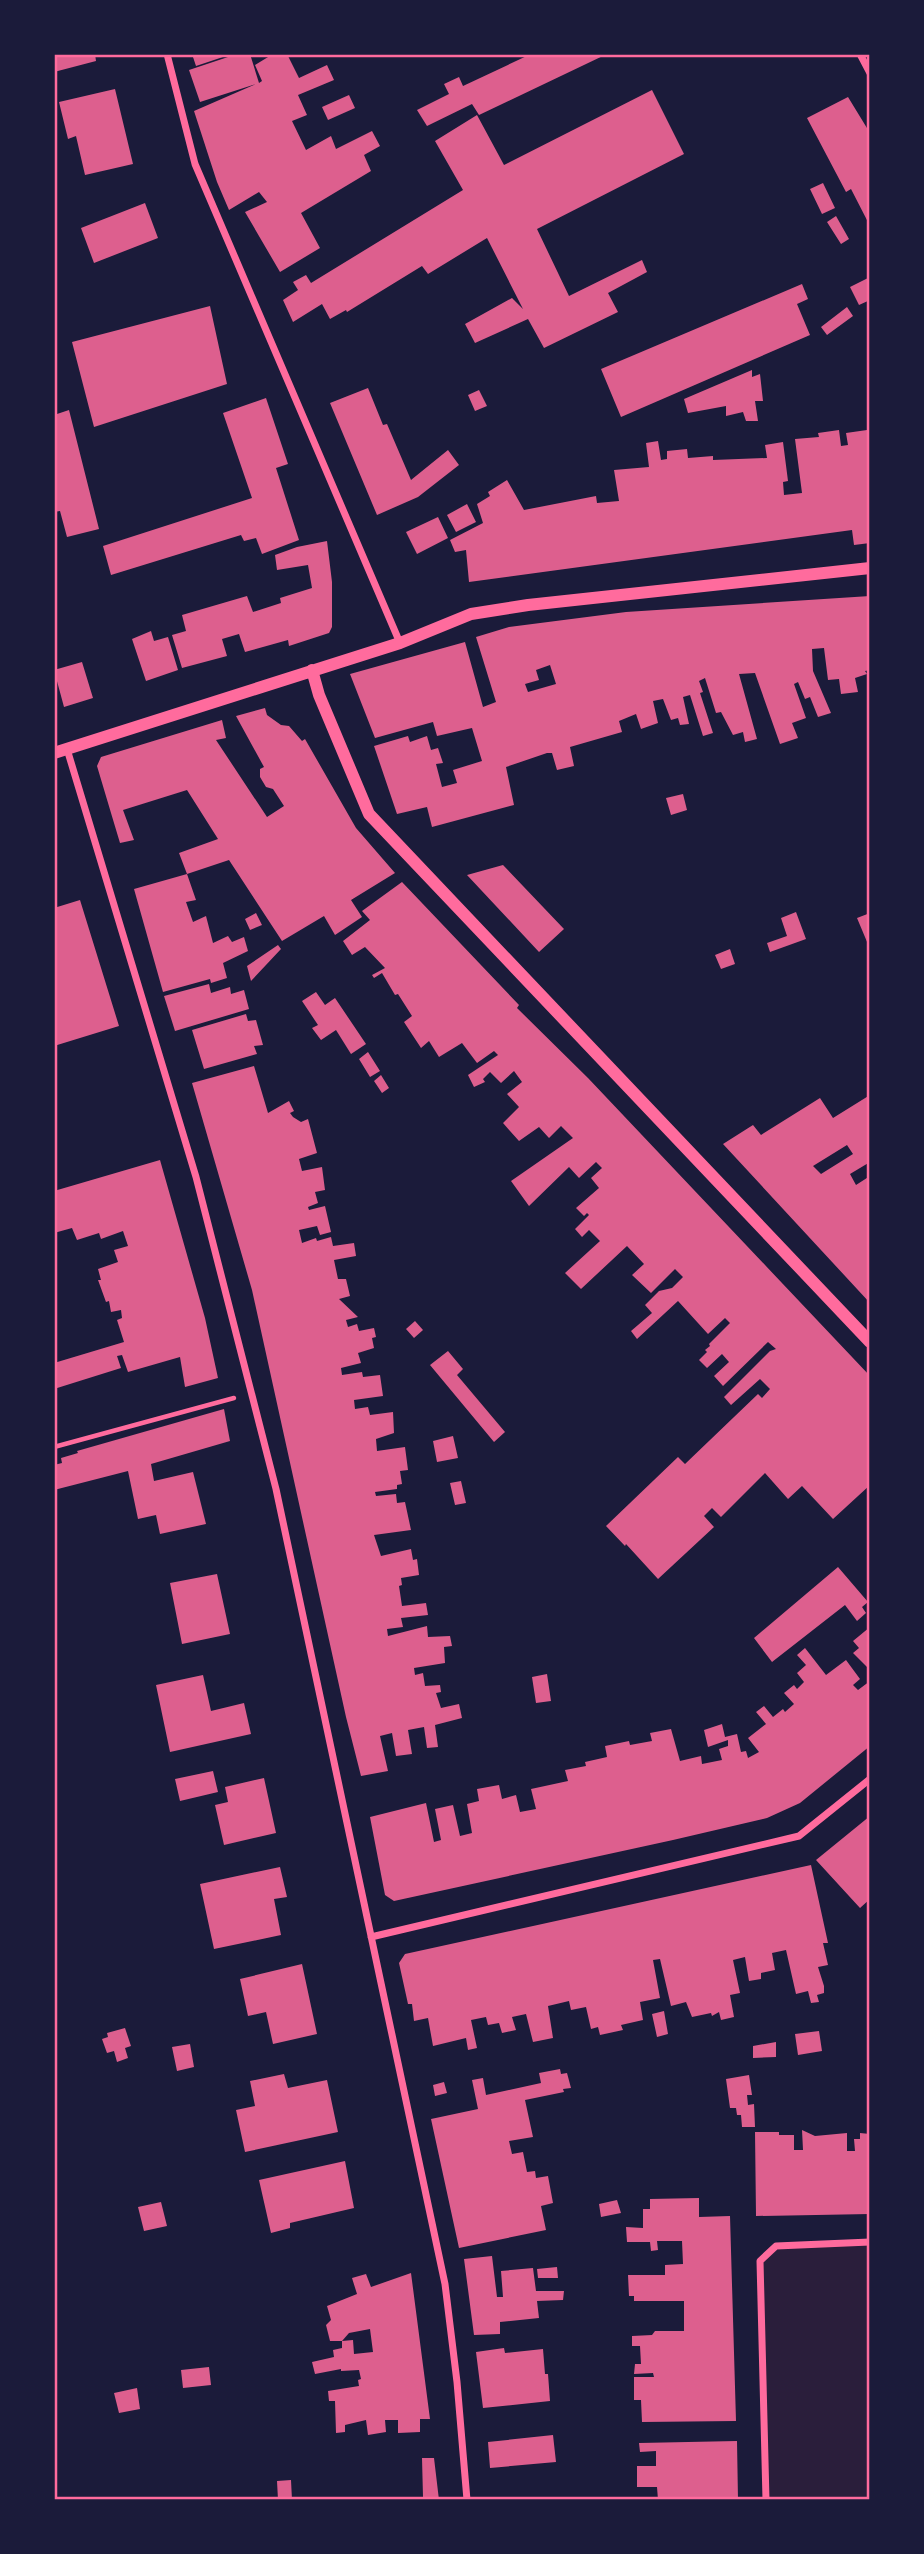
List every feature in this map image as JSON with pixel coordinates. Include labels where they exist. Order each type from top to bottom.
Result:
[{"type":"street","points":[[167,54],[195,164],[400,643]]},
{"type":"street","points":[[860,54],[870,73]]},
{"type":"street","points":[[467,2500],[445,2284],[276,1489],[196,1177],[61,751],[400,643],[471,614],[870,568]]},
{"type":"street","points":[[312,670],[319,695],[369,814],[870,1342]]},
{"type":"street","points":[[371,1937],[799,1836],[870,1779]]},
{"type":"street","points":[[766,2500],[760,2260],[776,2246],[870,2242]]},
{"type":"path","points":[[54,1447],[251,1393]]},
{"type":"shaded area","points":[[870,2242],[870,2500],[766,2500],[760,2261],[776,2246]]},
{"type":"building","points":[[54,54],[95,54],[96,61],[54,72]]},
{"type":"building","points":[[192,54],[229,54],[229,55],[196,66]]},
{"type":"building","points":[[237,54],[250,54],[259,83],[262,81],[255,65],[273,54],[287,54],[299,78],[327,65],[334,80],[298,95],[307,115],[292,121],[306,150],[331,136],[336,149],[372,131],[380,146],[364,155],[371,171],[301,213],[320,248],[280,272],[245,212],[267,202],[259,192],[229,210],[194,111],[256,84],[200,102],[189,70]]},
{"type":"building","points":[[531,54],[607,54],[479,115],[472,104],[427,126],[417,110],[449,94],[444,84],[459,77],[463,86]]},
{"type":"building","points":[[115,89],[133,164],[85,175],[76,136],[68,139],[59,102]]},
{"type":"building","points":[[652,90],[684,154],[537,229],[569,296],[642,260],[647,272],[608,293],[618,312],[544,348],[528,319],[475,343],[465,324],[512,298],[523,309],[487,238],[428,274],[422,266],[347,312],[346,310],[330,319],[322,304],[293,322],[283,300],[298,290],[293,282],[306,275],[311,283],[463,190],[435,141],[477,115],[504,165]]},
{"type":"building","points":[[349,95],[355,108],[328,120],[322,107]]},
{"type":"building","points":[[848,97],[870,133],[870,226],[851,189],[846,192],[807,118]]},
{"type":"building","points":[[823,183],[835,208],[822,214],[810,189]]},
{"type":"building","points":[[145,203],[158,238],[94,263],[81,228]]},
{"type":"building","points":[[836,216],[849,239],[841,244],[827,222]]},
{"type":"building","points":[[870,277],[870,300],[859,305],[850,287]]},
{"type":"building","points":[[802,284],[808,299],[797,304],[810,335],[621,417],[601,369]]},
{"type":"building","points":[[210,306],[227,384],[94,427],[72,342]]},
{"type":"building","points":[[847,307],[853,316],[827,335],[821,327]]},
{"type":"building","points":[[752,370],[752,377],[760,374],[763,401],[755,401],[758,421],[746,421],[743,412],[726,416],[726,406],[688,413],[684,399]]},
{"type":"building","points":[[368,388],[411,480],[448,450],[459,465],[418,497],[377,515],[330,403]]},
{"type":"building","points":[[479,390],[487,406],[475,411],[468,395]]},
{"type":"building","points":[[266,398],[288,464],[276,468],[299,540],[262,554],[256,538],[244,541],[241,535],[111,575],[103,546],[252,498],[223,413]]},
{"type":"building","points":[[69,410],[99,529],[67,537],[60,511],[54,512],[54,415]]},
{"type":"building","points":[[839,430],[841,446],[848,445],[846,433],[867,430],[870,448],[870,543],[854,545],[852,530],[469,582],[466,550],[455,552],[450,540],[483,523],[477,504],[490,496],[488,492],[507,480],[524,510],[596,496],[597,503],[619,501],[614,470],[649,467],[646,443],[658,441],[661,460],[667,459],[667,451],[687,449],[688,458],[767,458],[765,445],[783,442],[788,481],[783,482],[784,495],[802,493],[795,439],[819,437],[818,433]]},
{"type":"building","points":[[467,504],[476,522],[456,532],[447,515]]},
{"type":"building","points":[[438,517],[448,538],[417,554],[406,532]]},
{"type":"building","points":[[327,541],[332,582],[332,627],[329,633],[289,646],[288,640],[245,652],[239,634],[222,639],[227,656],[182,668],[172,635],[186,631],[182,615],[247,596],[253,612],[281,603],[280,598],[312,588],[308,565],[277,570],[275,555]]},
{"type":"building","points":[[870,596],[870,670],[865,671],[867,674],[855,678],[858,692],[841,694],[839,679],[828,680],[824,648],[812,649],[813,671],[831,713],[818,717],[810,697],[805,699],[798,682],[794,684],[806,718],[792,723],[798,738],[780,744],[755,673],[739,674],[757,739],[745,742],[743,732],[733,735],[721,712],[716,713],[705,678],[699,681],[703,692],[700,693],[713,733],[703,736],[690,695],[683,697],[689,724],[680,725],[678,718],[671,720],[663,699],[653,701],[658,723],[641,729],[636,714],[619,721],[622,732],[570,747],[574,766],[557,770],[552,753],[547,753],[506,767],[514,805],[432,827],[427,807],[397,814],[374,746],[408,736],[410,742],[427,736],[431,750],[438,748],[443,763],[436,764],[442,787],[457,783],[453,770],[482,761],[472,728],[437,736],[433,722],[375,738],[350,674],[465,642],[483,707],[496,702],[476,637],[509,627],[626,612]],"holes":[[[550,665],[556,684],[528,692],[525,684],[539,680],[536,670]]]},
{"type":"building","points":[[151,631],[154,641],[168,637],[178,670],[146,681],[132,639]]},
{"type":"building","points":[[82,662],[93,698],[64,707],[54,670]]},
{"type":"building","points":[[265,708],[267,715],[281,725],[289,726],[302,741],[305,739],[356,828],[395,873],[351,900],[362,917],[335,935],[324,916],[282,941],[229,860],[187,874],[179,853],[218,839],[187,790],[123,810],[134,840],[120,843],[97,766],[101,757],[222,720],[226,738],[216,740],[267,817],[284,806],[273,789],[266,787],[260,777],[260,769],[264,767],[236,716]]},
{"type":"building","points":[[683,794],[687,810],[671,815],[666,798]]},
{"type":"building","points":[[503,865],[564,929],[539,952],[467,875]]},
{"type":"building","points":[[187,874],[196,900],[186,902],[193,922],[206,916],[213,943],[228,936],[232,942],[244,937],[248,951],[223,963],[227,978],[211,983],[210,979],[163,992],[134,889]]},
{"type":"building","points":[[402,882],[519,1005],[517,1008],[588,1078],[870,1376],[870,1485],[833,1519],[802,1486],[788,1499],[765,1473],[721,1517],[712,1508],[704,1516],[714,1527],[658,1579],[606,1526],[678,1457],[685,1464],[758,1394],[762,1398],[770,1389],[760,1379],[731,1405],[724,1397],[770,1351],[776,1349],[768,1342],[723,1386],[714,1376],[729,1362],[722,1354],[707,1368],[699,1360],[707,1352],[705,1350],[709,1344],[730,1323],[725,1318],[708,1334],[678,1301],[637,1339],[631,1331],[652,1313],[645,1305],[659,1291],[672,1288],[683,1277],[675,1269],[651,1293],[632,1275],[644,1264],[627,1246],[581,1289],[565,1273],[600,1241],[589,1230],[582,1237],[575,1229],[589,1215],[587,1213],[584,1216],[576,1208],[599,1188],[591,1178],[602,1168],[596,1162],[579,1178],[569,1167],[529,1206],[511,1181],[573,1138],[561,1126],[549,1138],[539,1127],[519,1141],[503,1123],[519,1107],[507,1094],[522,1082],[514,1071],[501,1083],[490,1072],[483,1079],[485,1082],[474,1087],[468,1075],[498,1055],[494,1051],[477,1063],[462,1043],[439,1057],[429,1041],[421,1048],[404,1022],[412,1016],[398,994],[395,995],[382,973],[374,978],[372,975],[385,968],[365,947],[352,955],[343,941],[370,920],[362,911]]},
{"type":"building","points":[[80,900],[119,1026],[54,1046],[54,908]]},
{"type":"building","points":[[796,912],[806,939],[770,952],[767,943],[787,936],[781,918]]},
{"type":"building","points":[[256,913],[262,925],[250,930],[245,919]]},
{"type":"building","points":[[870,913],[870,949],[857,918]]},
{"type":"building","points":[[278,945],[281,949],[251,981],[247,966]]},
{"type":"building","points":[[730,949],[735,964],[721,969],[715,955]]},
{"type":"building","points":[[209,984],[211,993],[230,987],[231,994],[244,990],[249,1009],[175,1031],[164,996]]},
{"type":"building","points":[[316,992],[325,1005],[335,998],[366,1044],[351,1054],[336,1030],[321,1040],[312,1028],[318,1025],[302,1001]]},
{"type":"building","points":[[246,1014],[248,1021],[256,1020],[263,1045],[254,1046],[257,1054],[204,1069],[192,1030]]},
{"type":"building","points":[[368,1052],[380,1071],[370,1077],[359,1059]]},
{"type":"building","points":[[254,1066],[268,1113],[289,1101],[294,1111],[290,1113],[293,1117],[301,1122],[308,1119],[317,1153],[299,1159],[302,1171],[322,1167],[325,1190],[315,1192],[318,1203],[308,1207],[309,1210],[325,1206],[331,1232],[320,1235],[317,1226],[299,1230],[302,1243],[331,1237],[333,1246],[354,1243],[356,1256],[334,1260],[338,1279],[346,1279],[350,1296],[339,1299],[358,1317],[346,1320],[348,1327],[357,1324],[359,1331],[374,1328],[376,1337],[372,1338],[374,1348],[358,1353],[361,1363],[341,1368],[342,1375],[362,1372],[363,1377],[380,1375],[383,1396],[354,1400],[355,1409],[368,1407],[370,1415],[393,1412],[394,1433],[376,1439],[377,1451],[405,1447],[408,1470],[400,1471],[402,1484],[397,1485],[397,1489],[375,1492],[376,1496],[396,1494],[397,1503],[405,1502],[411,1530],[374,1535],[381,1556],[411,1549],[413,1560],[417,1559],[419,1575],[401,1578],[402,1585],[399,1586],[402,1606],[426,1603],[428,1615],[401,1618],[403,1627],[387,1629],[388,1636],[427,1626],[428,1637],[450,1636],[452,1646],[444,1647],[445,1663],[414,1668],[415,1675],[423,1673],[425,1686],[440,1685],[441,1692],[436,1693],[441,1708],[459,1704],[462,1718],[435,1725],[438,1747],[427,1748],[424,1727],[408,1730],[412,1754],[396,1756],[392,1733],[380,1736],[388,1771],[361,1776],[252,1290],[192,1083]]},
{"type":"building","points":[[381,1075],[389,1088],[382,1093],[374,1081]]},
{"type":"building","points":[[870,1095],[870,1162],[850,1174],[856,1185],[870,1176],[870,1303],[723,1144],[753,1125],[761,1135],[820,1098],[833,1118]],"holes":[[[847,1145],[853,1154],[821,1174],[813,1166]]]},
{"type":"building","points":[[160,1160],[205,1318],[218,1378],[185,1387],[180,1357],[128,1372],[122,1355],[117,1356],[121,1368],[54,1389],[54,1363],[124,1342],[117,1320],[122,1318],[121,1310],[111,1312],[109,1301],[106,1302],[98,1280],[101,1280],[98,1269],[118,1262],[114,1250],[128,1246],[123,1231],[101,1239],[99,1233],[77,1240],[72,1228],[54,1233],[54,1191]]},
{"type":"building","points":[[415,1321],[423,1330],[414,1338],[406,1329]]},
{"type":"building","points":[[448,1351],[463,1369],[457,1375],[505,1432],[494,1442],[430,1365]]},
{"type":"building","points":[[224,1409],[230,1441],[151,1464],[154,1481],[193,1472],[206,1524],[160,1534],[156,1515],[138,1519],[128,1471],[54,1490],[54,1465],[62,1463],[61,1458]]},
{"type":"building","points":[[453,1436],[458,1458],[437,1462],[433,1441]]},
{"type":"building","points":[[461,1481],[466,1503],[455,1505],[450,1483]]},
{"type":"building","points":[[838,1567],[868,1602],[862,1607],[866,1613],[857,1621],[845,1605],[772,1662],[754,1638]]},
{"type":"building","points":[[217,1574],[230,1634],[182,1644],[170,1583]]},
{"type":"building","points":[[870,1627],[870,1670],[853,1653],[859,1648],[853,1641]]},
{"type":"building","points":[[805,1648],[826,1675],[846,1660],[860,1679],[853,1685],[858,1690],[870,1681],[870,1746],[800,1803],[767,1818],[673,1840],[394,1901],[385,1895],[370,1817],[426,1803],[434,1842],[441,1840],[435,1809],[453,1805],[460,1836],[472,1833],[467,1804],[479,1801],[477,1789],[499,1785],[502,1799],[516,1795],[520,1812],[536,1809],[531,1789],[568,1781],[565,1770],[586,1766],[585,1762],[607,1757],[605,1746],[629,1741],[630,1745],[652,1741],[650,1733],[671,1729],[680,1761],[701,1756],[702,1764],[722,1760],[719,1749],[728,1746],[728,1740],[708,1747],[704,1730],[722,1724],[725,1737],[737,1734],[741,1752],[746,1751],[748,1758],[759,1752],[748,1738],[766,1724],[756,1712],[764,1706],[773,1717],[794,1704],[784,1693],[794,1685],[797,1689],[804,1682],[797,1673],[806,1665],[797,1655]]},
{"type":"building","points":[[547,1674],[551,1701],[536,1703],[532,1677]]},
{"type":"building","points":[[203,1675],[211,1711],[244,1703],[251,1734],[170,1752],[156,1685]]},
{"type":"building","points":[[213,1771],[218,1792],[180,1801],[175,1779]]},
{"type":"building","points":[[264,1778],[276,1833],[224,1845],[215,1805],[228,1802],[225,1787]]},
{"type":"building","points":[[870,1816],[870,1899],[860,1908],[816,1860]]},
{"type":"building","points":[[811,1865],[828,1943],[823,1943],[828,1965],[818,1967],[824,1986],[824,1993],[817,1995],[819,2002],[811,2003],[808,1991],[796,1994],[786,1950],[772,1953],[775,1970],[761,1973],[761,1979],[749,1981],[745,1957],[733,1960],[740,1993],[730,1995],[734,2017],[721,2020],[719,2012],[712,2016],[711,2013],[692,2017],[686,2002],[671,2006],[660,1959],[653,1960],[660,1998],[640,2002],[643,2020],[621,2025],[623,2030],[600,2035],[598,2027],[591,2029],[586,2007],[571,2010],[569,2001],[548,2006],[553,2038],[533,2042],[526,2014],[512,2017],[516,2030],[502,2033],[499,2023],[488,2025],[486,2017],[471,2020],[477,2048],[468,2050],[466,2038],[433,2046],[428,2018],[414,2021],[412,2004],[408,2004],[399,1963],[405,1954]]},
{"type":"building","points":[[280,1867],[287,1897],[274,1899],[281,1935],[214,1949],[200,1884]]},
{"type":"building","points":[[302,1964],[317,2034],[273,2044],[266,2012],[248,2016],[240,1979]]},
{"type":"building","points":[[664,2011],[668,2034],[657,2037],[652,2014]]},
{"type":"building","points":[[125,2028],[131,2046],[125,2048],[128,2058],[117,2062],[114,2051],[107,2053],[102,2039],[108,2037],[107,2033]]},
{"type":"building","points":[[819,2031],[822,2051],[798,2055],[795,2034]]},
{"type":"building","points":[[776,2042],[776,2057],[753,2058],[753,2046]]},
{"type":"building","points":[[190,2044],[194,2067],[177,2071],[172,2047]]},
{"type":"building","points":[[560,2069],[561,2074],[567,2073],[571,2088],[563,2089],[564,2092],[525,2100],[533,2137],[509,2141],[512,2154],[523,2152],[527,2172],[535,2171],[536,2178],[548,2176],[553,2203],[541,2206],[546,2230],[459,2248],[431,2119],[478,2109],[472,2080],[483,2078],[486,2095],[541,2083],[539,2073]]},
{"type":"building","points":[[284,2074],[288,2088],[327,2080],[338,2132],[245,2152],[236,2110],[255,2106],[250,2081]]},
{"type":"building","points":[[749,2075],[752,2095],[747,2095],[748,2105],[754,2104],[755,2127],[742,2127],[741,2115],[737,2115],[736,2108],[730,2108],[726,2079]]},
{"type":"building","points":[[444,2082],[447,2093],[435,2096],[433,2085]]},
{"type":"building","points":[[802,2130],[815,2136],[847,2133],[847,2151],[855,2151],[854,2139],[860,2139],[860,2133],[870,2134],[870,2214],[756,2216],[755,2132],[794,2135],[794,2150],[803,2150]]},
{"type":"building","points":[[345,2161],[354,2208],[290,2223],[290,2228],[271,2233],[259,2180]]},
{"type":"building","points":[[699,2198],[699,2217],[730,2216],[736,2421],[642,2422],[641,2400],[634,2400],[634,2377],[654,2377],[653,2373],[634,2374],[635,2364],[641,2364],[640,2346],[632,2346],[632,2336],[652,2335],[655,2331],[684,2331],[684,2301],[634,2301],[634,2296],[629,2296],[628,2275],[665,2275],[665,2265],[683,2264],[682,2241],[657,2241],[658,2250],[651,2251],[650,2242],[627,2242],[626,2227],[643,2228],[643,2209],[650,2209],[650,2199]]},
{"type":"building","points":[[617,2200],[621,2213],[601,2217],[599,2204]]},
{"type":"building","points":[[161,2202],[167,2226],[144,2231],[138,2207]]},
{"type":"building","points":[[492,2256],[497,2297],[503,2297],[501,2271],[533,2268],[536,2291],[564,2291],[563,2300],[537,2301],[539,2318],[500,2322],[500,2334],[474,2335],[464,2259]]},
{"type":"building","points":[[557,2267],[558,2278],[538,2278],[537,2269]]},
{"type":"building","points":[[411,2273],[430,2419],[420,2419],[420,2432],[398,2433],[398,2420],[385,2420],[386,2432],[368,2435],[366,2420],[345,2425],[345,2432],[336,2433],[335,2401],[329,2401],[328,2391],[359,2386],[359,2370],[341,2369],[315,2374],[312,2362],[334,2357],[333,2350],[342,2348],[342,2341],[330,2341],[326,2325],[331,2320],[327,2306],[357,2294],[352,2278],[366,2274],[371,2287]],"holes":[[[370,2329],[373,2352],[354,2354],[353,2340],[342,2341],[349,2333]]]},
{"type":"building","points":[[504,2348],[505,2353],[543,2349],[550,2401],[483,2408],[476,2352]]},
{"type":"building","points":[[209,2367],[211,2385],[183,2388],[181,2370]]},
{"type":"building","points":[[137,2388],[140,2409],[119,2413],[114,2393]]},
{"type":"building","points":[[553,2435],[556,2462],[490,2468],[488,2442]]},
{"type":"building","points":[[737,2441],[738,2500],[658,2500],[657,2487],[637,2487],[637,2466],[656,2466],[656,2451],[640,2452],[639,2443]]},
{"type":"building","points":[[422,2458],[434,2458],[439,2500],[410,2500],[423,2497]]},
{"type":"building","points":[[291,2480],[292,2500],[278,2500],[277,2481]]}]
